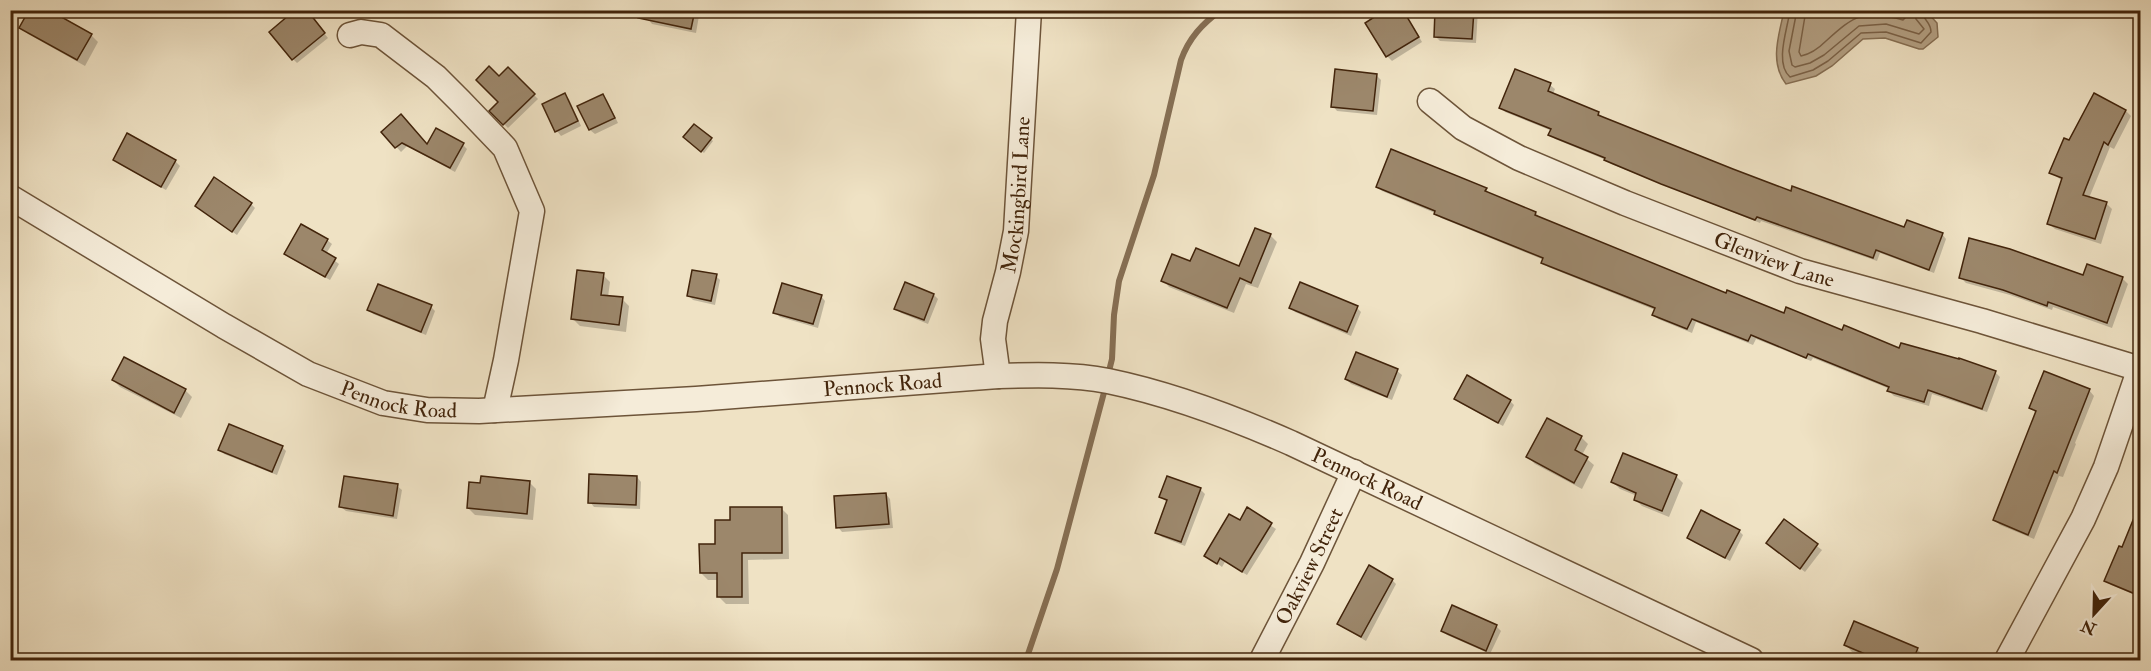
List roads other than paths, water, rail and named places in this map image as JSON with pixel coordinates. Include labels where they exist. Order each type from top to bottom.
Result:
[{"type":"street","name":"Mockingbird Lane","points":[[998,376],[993,339],[1016,231],[1029,10]]},
{"type":"street","points":[[350,35],[361,32],[381,34],[436,77],[506,148],[532,211],[495,410]]},
{"type":"street","name":"Glenview Lane","points":[[1430,101],[1463,129],[1519,158],[1625,203],[1800,271],[1982,321],[2140,369]]},
{"type":"street","name":"Pennock Road","points":[[10,197],[308,374],[382,403],[428,410],[495,410],[696,399],[1043,374],[1107,381],[1183,401],[1232,417],[1354,472],[1751,660]]},
{"type":"street","points":[[2007,660],[2083,519],[2106,467],[2140,369]]},
{"type":"street","name":"Oakview Street","points":[[1262,660],[1312,563],[1354,472]]},
{"type":"water","points":[[1784,11],[1926,11],[1937,23],[1938,37],[1923,49],[1885,38],[1863,39],[1832,66],[1816,76],[1786,84],[1781,76],[1777,58],[1778,39]]},
{"type":"waterway","points":[[1108,375],[1112,359],[1114,315],[1119,281],[1154,175],[1181,60],[1197,32],[1221,10]]},
{"type":"waterway","points":[[1026,660],[1057,569],[1106,385]]}]
